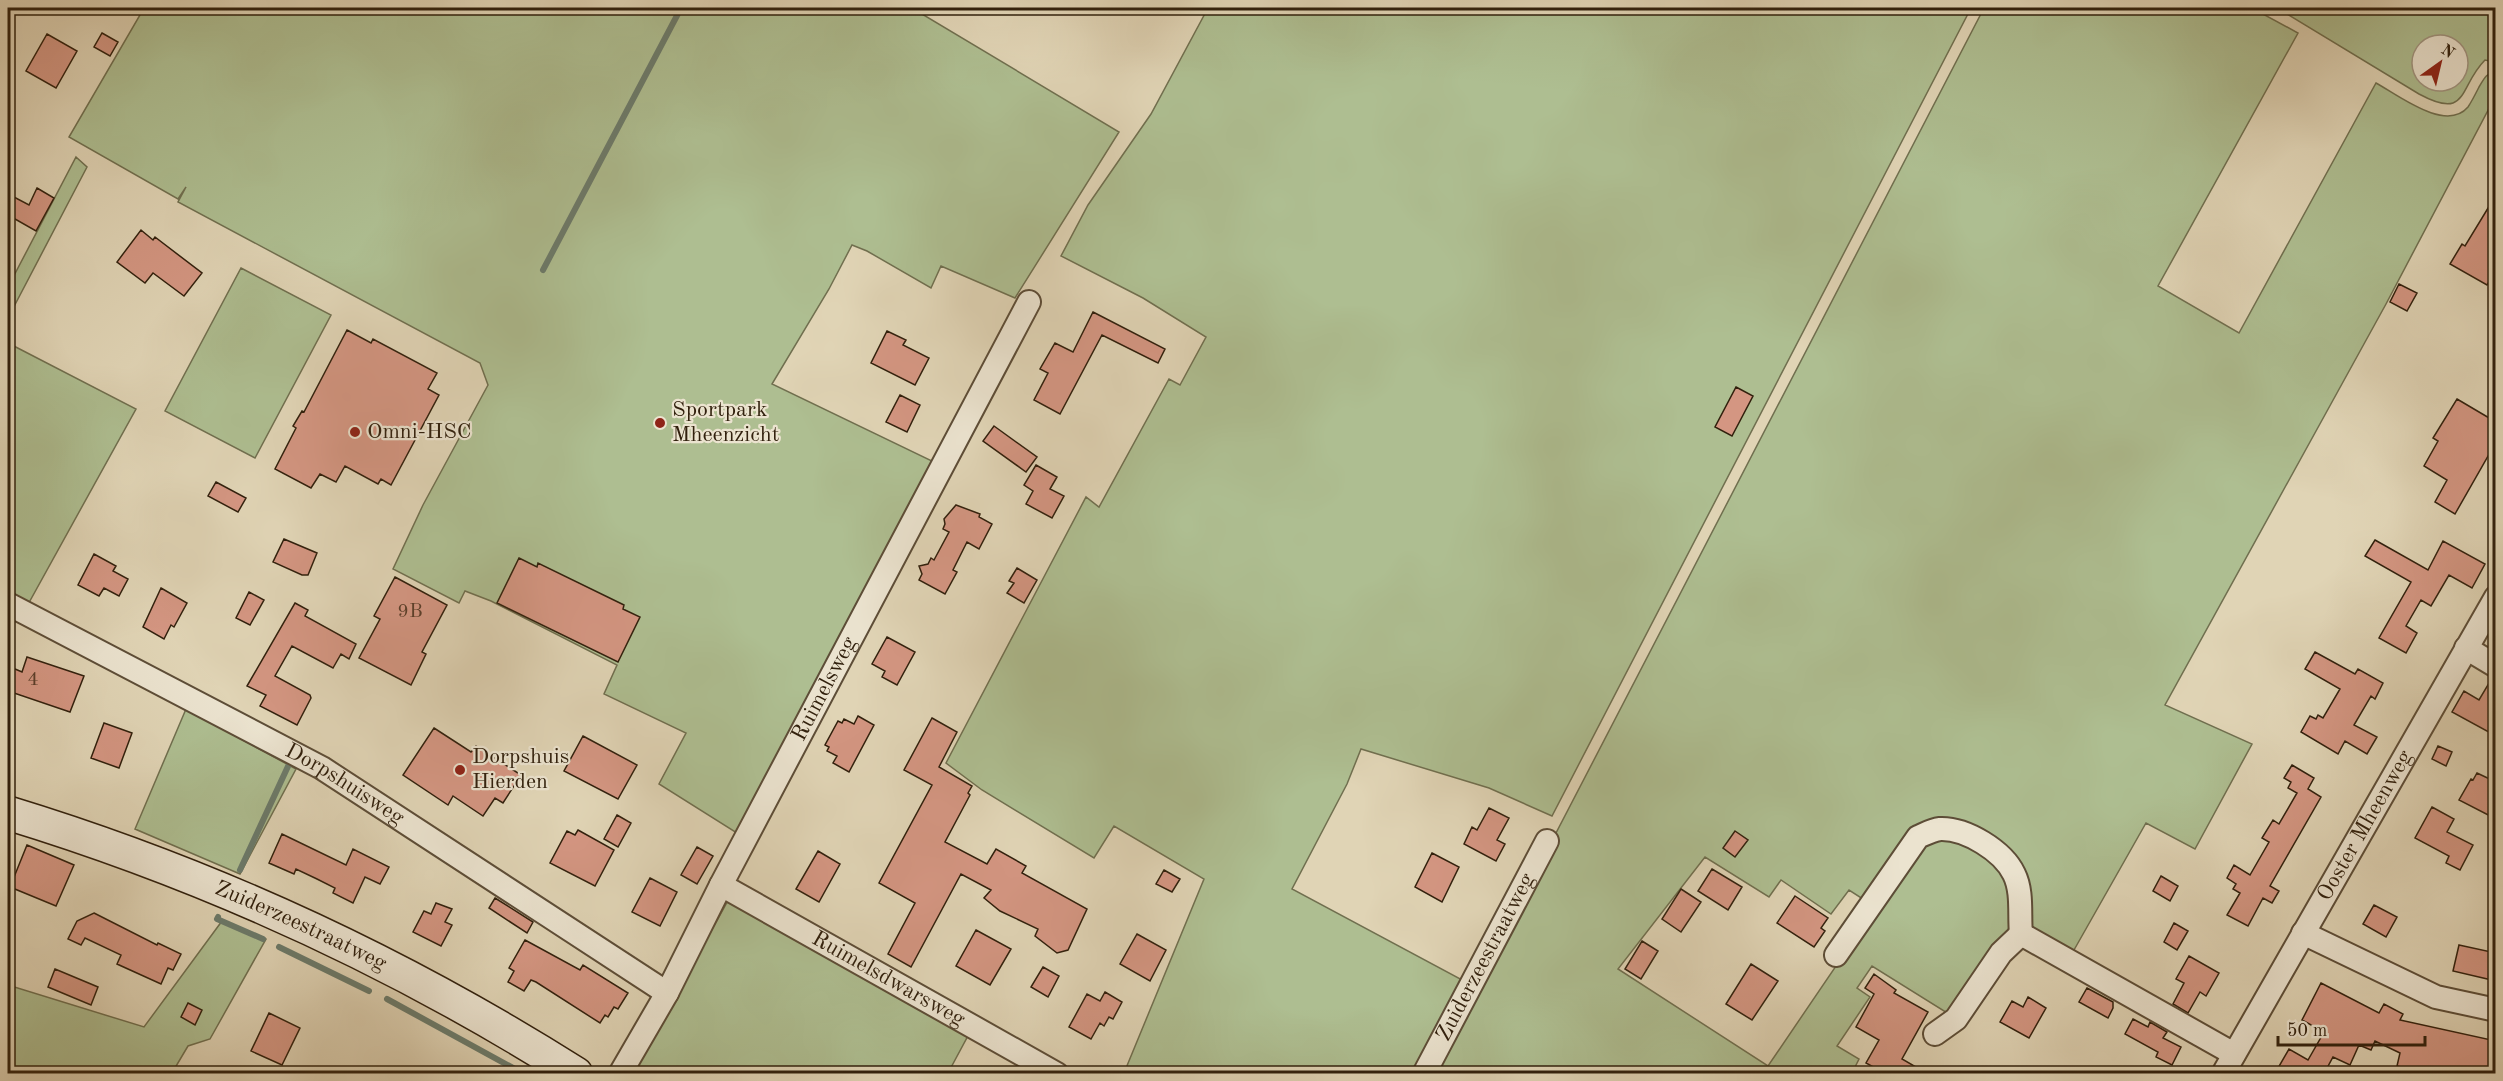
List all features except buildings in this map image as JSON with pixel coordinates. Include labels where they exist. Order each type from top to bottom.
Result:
[{"type":"main road","name":"Zuiderzeestraatweg","points":[[8,813],[155,862],[269,910],[380,962],[497,1024],[576,1074]]},
{"type":"street","name":"Ruimelsweg","points":[[620,1074],[667,993],[721,885],[1029,302]]},
{"type":"street","name":"Ooster Mheenweg","points":[[2021,934],[2229,1064],[2496,597]]},
{"type":"street","name":"Dorpshuisweg","points":[[8,604],[321,768],[667,993]]},
{"type":"street","points":[[2466,648],[2496,666]]},
{"type":"street","points":[[1836,956],[1918,837],[1938,829],[1949,830],[1970,836],[2005,860],[2014,872],[2019,886],[2021,934],[2001,953],[1956,1019],[1935,1034]]},
{"type":"street","name":"Zuiderzeestraatweg","points":[[1424,1074],[1547,841]]},
{"type":"street","name":"Ruimelsdwarsweg","points":[[721,885],[1057,1074]]},
{"type":"street","points":[[2303,933],[2436,997],[2496,1010]]},
{"type":"green space","name":"Sportpark Mheenzicht","points":[[144,8],[912,8],[1119,132],[1015,298],[941,266],[931,288],[867,251],[852,245],[829,289],[772,384],[932,461],[740,835],[659,784],[686,733],[604,694],[617,665],[491,601],[465,591],[459,603],[393,569],[423,505],[488,385],[480,363],[178,202],[186,187],[178,199],[69,137]]},
{"type":"green space","points":[[1208,8],[1971,8],[1552,816],[1489,788],[1361,749],[1347,784],[1292,889],[1466,982],[1419,1073],[1124,1073],[1204,879],[1114,826],[1094,858],[982,790],[946,763],[1086,497],[1099,507],[1169,379],[1180,385],[1206,337],[1143,298],[1061,256],[1088,205],[1151,114]]},
{"type":"green space","points":[[1984,8],[2252,8],[2298,33],[2158,286],[2239,333],[2376,83],[2409,103],[2435,114],[2447,116],[2459,114],[2468,107],[2486,77],[2495,72],[2495,97],[2386,304],[2165,705],[2252,744],[2195,849],[2146,823],[2070,957],[2028,930],[2024,915],[2021,878],[2010,860],[1982,838],[1955,826],[1937,825],[1923,830],[1910,840],[1869,903],[1849,890],[1831,914],[1781,880],[1769,897],[1705,857],[1618,969],[1768,1066],[1921,841],[1938,834],[1958,836],[1980,846],[1999,860],[2006,869],[2011,877],[2014,890],[2015,931],[1997,950],[1952,1016],[1872,966],[1857,988],[1870,997],[1837,1046],[1859,1059],[1852,1073],[1431,1074]]},
{"type":"green space","points":[[2277,8],[2495,8],[2495,62],[2485,60],[2470,81],[2470,33],[2410,33],[2410,89]]},
{"type":"green space","points":[[2417,93],[2463,93],[2455,102],[2447,104]]},
{"type":"green space","points":[[76,157],[87,167],[8,318],[8,287]]},
{"type":"green space","points":[[241,268],[331,315],[255,458],[165,411]]},
{"type":"green space","points":[[8,343],[136,409],[26,608],[8,598]]},
{"type":"green space","points":[[186,709],[296,769],[240,874],[135,829]]},
{"type":"green space","points":[[730,897],[970,1032],[948,1073],[637,1074],[634,1071]]},
{"type":"green space","points":[[222,921],[266,939],[210,1039],[188,1046],[172,1073],[8,1073],[8,985],[144,1027]]},
{"type":"waterway","points":[[543,270],[681,8]]},
{"type":"waterway","points":[[240,870],[290,762]]},
{"type":"waterway","points":[[218,917],[217,919],[263,939]]},
{"type":"waterway","points":[[279,947],[369,991]]},
{"type":"waterway","points":[[387,999],[524,1074]]},
{"type":"place","name":"Sportpark Mheenzicht","points":[[660,423]]},
{"type":"place","name":"Omni-HSC","points":[[355,432]]},
{"type":"place","name":"Dorpshuis Hierden","points":[[460,770]]}]
